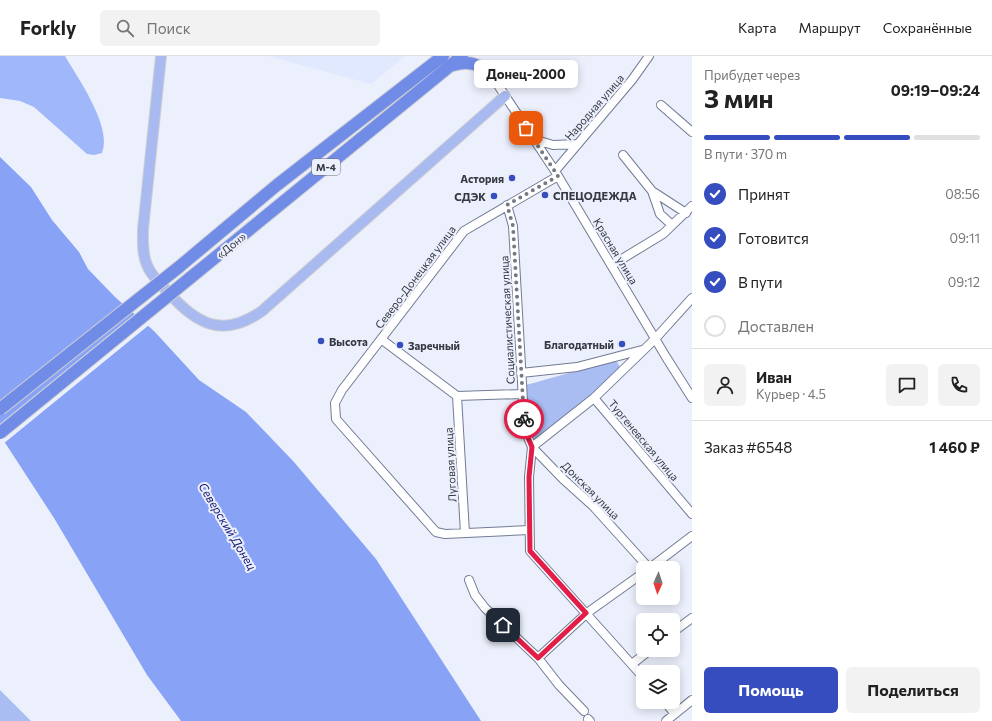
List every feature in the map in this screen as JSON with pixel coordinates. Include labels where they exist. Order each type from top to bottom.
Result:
[{"type":"highway","name":"«Дон»","points":[[0,409],[179,267],[277,186],[446,61],[462,56]]},
{"type":"highway","points":[[484,56],[492,76]]},
{"type":"highway","name":"«Дон»","points":[[0,433],[190,278],[446,61]]},
{"type":"highway","points":[[446,61],[473,63],[484,68],[492,76]]},
{"type":"main road","points":[[161,56],[143,229],[145,258],[152,274],[179,305],[195,318],[214,325],[239,324],[262,311],[505,96]]},
{"type":"street","name":"Народная улица","points":[[556,173],[577,144],[632,80],[649,56]]},
{"type":"street","name":"Красная улица","points":[[492,76],[556,173],[692,398]]},
{"type":"street","points":[[661,105],[692,132]]},
{"type":"street","points":[[533,139],[553,145],[577,144]]},
{"type":"street","points":[[623,155],[652,191],[686,213]]},
{"type":"street","name":"Северо-Донецкая улица","points":[[465,533],[438,534],[336,419],[335,403],[342,390],[464,231],[556,173]]},
{"type":"street","points":[[652,191],[660,214],[672,225]]},
{"type":"street","name":"Социалистическая улица","points":[[507,205],[513,226],[522,394],[526,433],[532,447],[529,477],[529,547],[532,554],[636,669]]},
{"type":"street","points":[[612,265],[653,240],[686,213],[692,206]]},
{"type":"street","points":[[532,447],[594,398],[655,339],[692,298]]},
{"type":"street","points":[[381,340],[457,396],[522,394]]},
{"type":"street","points":[[521,373],[577,367],[644,349]]},
{"type":"street","name":"Луговая улица","points":[[457,396],[465,533]]},
{"type":"street","name":"Тургеневская улица","points":[[594,398],[692,514]]},
{"type":"street","name":"Донская улица","points":[[532,447],[563,479],[593,506],[643,561]]},
{"type":"street","points":[[465,533],[529,530]]},
{"type":"street","points":[[658,561],[692,536]]},
{"type":"street","points":[[538,658],[586,613],[636,578]]},
{"type":"street","points":[[469,580],[475,595],[485,608],[538,658],[559,685],[584,711]]},
{"type":"street","points":[[680,627],[692,618]]},
{"type":"street","points":[[632,664],[641,657]]},
{"type":"street","points":[[666,721],[692,700]]},
{"type":"street","points":[[671,709],[675,714]]},
{"type":"shaded area","points":[[0,56],[65,56],[99,117],[103,130],[104,143],[102,153],[94,155],[87,154],[34,107],[20,101],[0,98]]},
{"type":"shaded area","points":[[268,56],[405,56],[371,84]]},
{"type":"shaded area","points":[[612,361],[617,362],[619,365],[619,370],[589,398],[535,439],[531,435],[524,390],[526,385]]},
{"type":"shaded area","points":[[0,690],[31,721],[0,721]]},
{"type":"water","name":"Северский Донец","points":[[0,157],[31,187],[52,220],[79,252],[88,269],[115,297],[154,331],[199,380],[246,412],[294,462],[376,559],[481,721],[181,721],[147,675],[54,518],[0,435]]},
{"type":"pier","points":[[136,313],[149,325],[3,444],[0,439],[0,424]]},
{"type":"way so far","points":[[524,419],[513,226],[507,205],[558,176],[526,128]]},
{"type":"place","name":"Донец-2000","points":[[526,128]]},
{"type":"place","name":"Астория","points":[[512,178]]},
{"type":"place","name":"СПЕЦОДЕЖДА","points":[[545,195]]},
{"type":"place","name":"СДЭК","points":[[494,196]]},
{"type":"place","name":"Высота","points":[[321,341]]},
{"type":"place","name":"Благодатный","points":[[622,344]]},
{"type":"place","name":"Заречный","points":[[400,345]]},
{"type":"route","points":[[503,625],[538,658],[586,613],[534,558],[530,551],[529,477],[532,447],[526,433],[524,419]]}]
